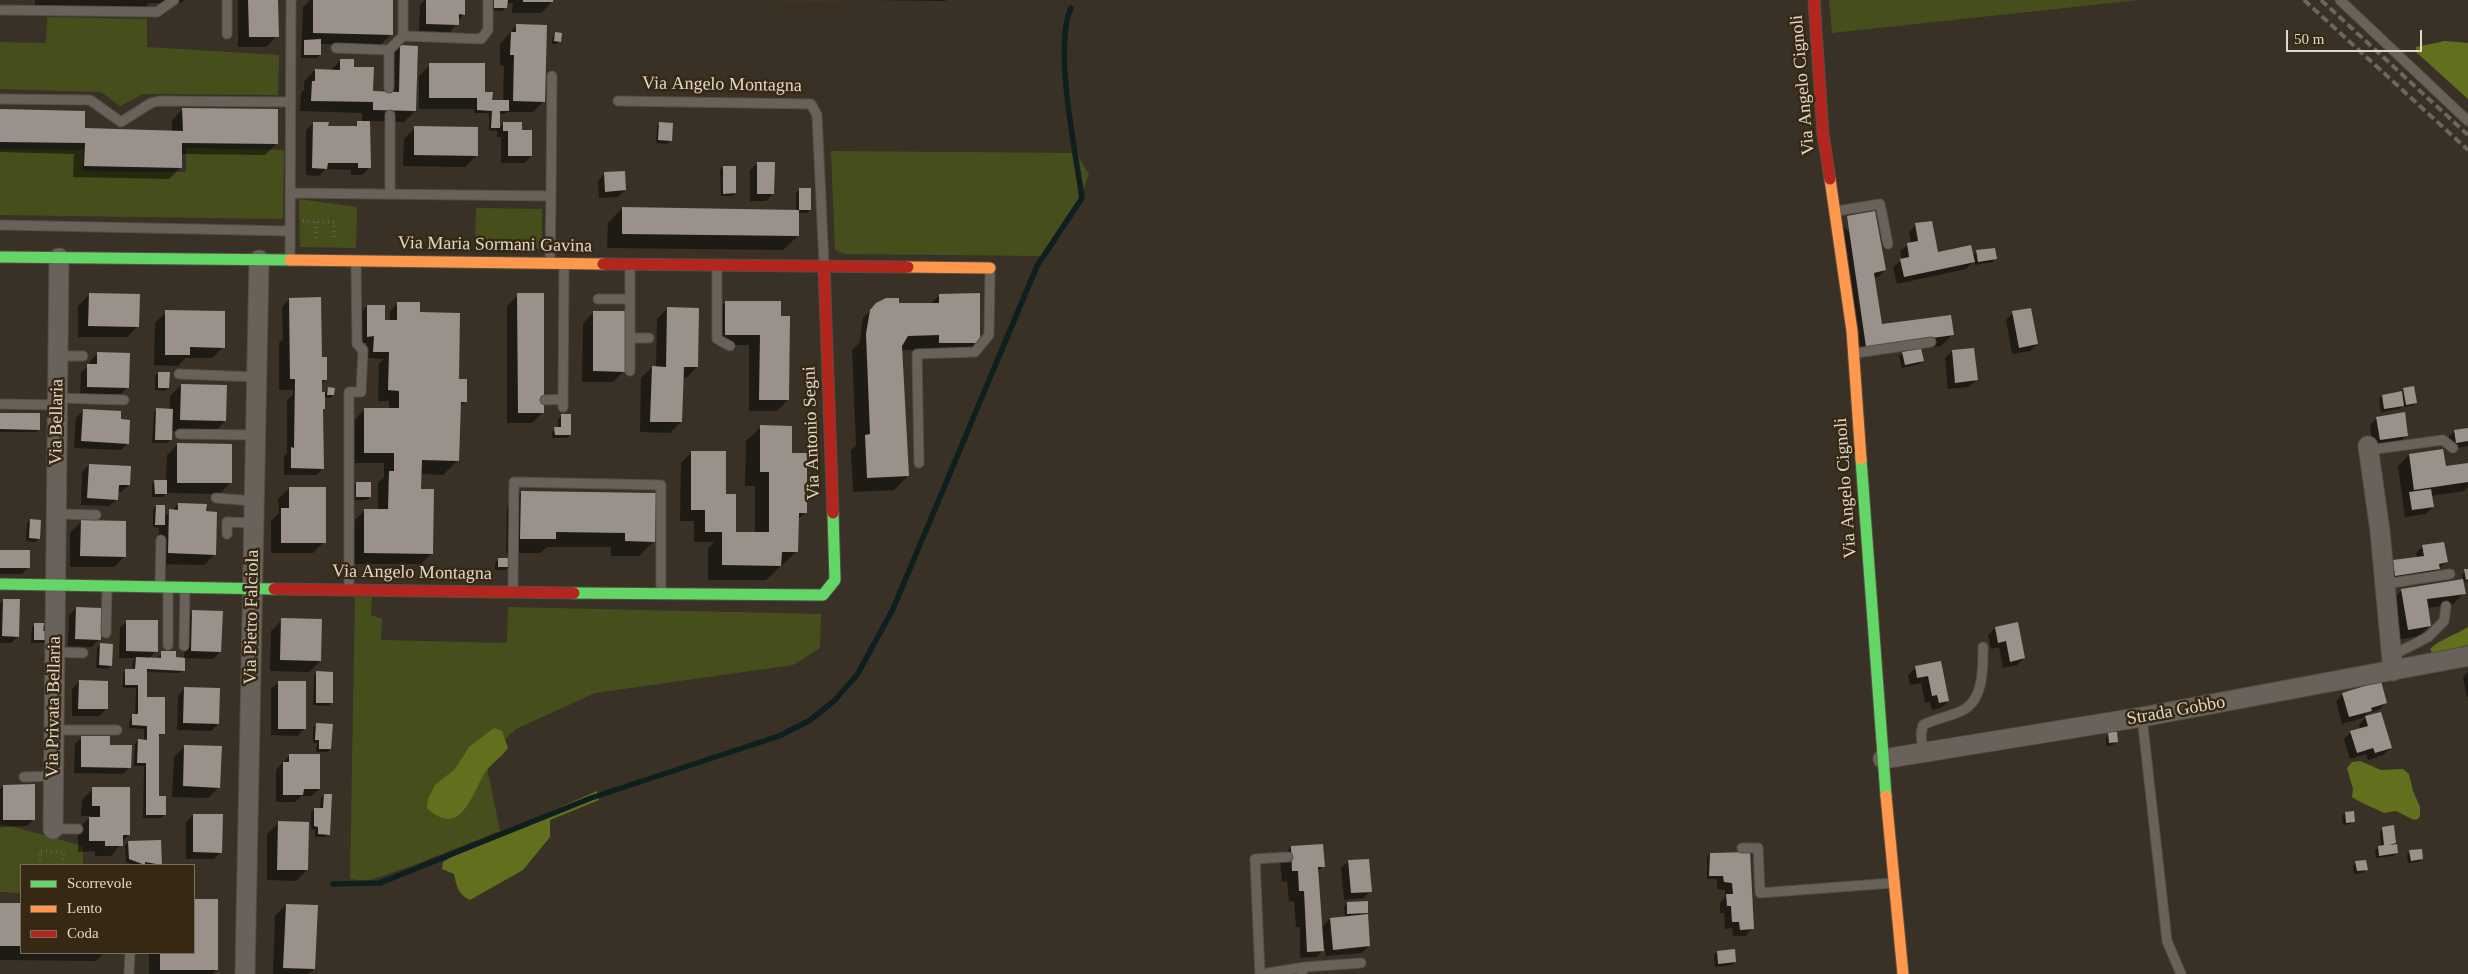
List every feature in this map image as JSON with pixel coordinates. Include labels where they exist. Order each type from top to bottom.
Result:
[{"type":"street","name":"Via Angelo Cignoli","points":[[1814,0],[1823,134],[1854,354],[1883,759],[1903,974]]},
{"type":"street","name":"Via Maria Sormani Gavina","points":[[0,257],[990,268]]},
{"type":"street","name":"Via Bellaria","points":[[55,585],[59,258]]},
{"type":"street","name":"Via Pietro Falciola","points":[[245,974],[259,260]]},
{"type":"street","name":"Via Antonio Segni","points":[[823,595],[835,580],[824,266]]},
{"type":"street","points":[[2368,448],[2385,584],[2392,663]]},
{"type":"street","name":"Via Angelo Montagna","points":[[0,584],[513,593],[823,595]]},
{"type":"street","name":"Via Privata Bellaria","points":[[53,829],[55,585]]},
{"type":"street","name":"Strada Gobbo","points":[[1883,759],[2142,718],[2392,663],[2468,656]]},
{"type":"lane","points":[[0,10],[157,12],[174,0]]},
{"type":"lane","points":[[226,0],[227,34]]},
{"type":"lane","points":[[290,260],[291,0]]},
{"type":"lane","points":[[390,88],[389,50],[403,36],[402,0]]},
{"type":"lane","points":[[403,36],[481,39],[488,30],[488,0]]},
{"type":"lane","points":[[2340,0],[2468,120]]},
{"type":"lane","points":[[336,48],[389,50]]},
{"type":"lane","points":[[550,264],[552,76]]},
{"type":"lane","points":[[0,99],[90,100],[121,122],[151,103],[159,101],[290,102]]},
{"type":"lane","name":"Via Angelo Montagna","points":[[618,101],[811,104],[817,115],[824,266]]},
{"type":"lane","points":[[390,115],[390,194]]},
{"type":"lane","points":[[290,194],[550,196]]},
{"type":"lane","points":[[1834,212],[1880,204],[1888,244]]},
{"type":"lane","points":[[0,225],[290,231]]},
{"type":"lane","points":[[349,589],[349,392],[361,392],[362,350],[357,344],[356,261]]},
{"type":"lane","points":[[545,400],[563,403],[564,264]]},
{"type":"lane","points":[[630,264],[630,371]]},
{"type":"lane","points":[[717,265],[717,339],[730,346]]},
{"type":"lane","points":[[919,463],[916,354],[975,352],[989,334],[990,268]]},
{"type":"lane","points":[[598,299],[630,299]]},
{"type":"lane","points":[[630,338],[649,338]]},
{"type":"lane","points":[[1854,354],[1931,342]]},
{"type":"lane","points":[[57,356],[83,356]]},
{"type":"lane","points":[[179,374],[256,377]]},
{"type":"lane","points":[[0,404],[124,400]]},
{"type":"lane","points":[[180,434],[255,435]]},
{"type":"lane","points":[[2368,448],[2443,440],[2453,448]]},
{"type":"lane","points":[[513,593],[514,482],[661,485],[661,594]]},
{"type":"lane","points":[[216,498],[254,500]]},
{"type":"lane","points":[[56,514],[96,515]]},
{"type":"lane","points":[[227,534],[227,522],[254,523]]},
{"type":"lane","points":[[161,540],[168,645]]},
{"type":"lane","points":[[2385,584],[2450,574]]},
{"type":"lane","points":[[106,633],[107,586]]},
{"type":"lane","points":[[184,646],[185,586]]},
{"type":"lane","points":[[2392,663],[2428,637],[2444,621],[2446,606]]},
{"type":"lane","points":[[1923,752],[1921,734],[1923,725],[1969,708],[1982,677],[1983,647]]},
{"type":"lane","points":[[54,652],[83,653]]},
{"type":"lane","points":[[2142,718],[2167,941],[2181,974]]},
{"type":"lane","points":[[54,730],[117,730]]},
{"type":"lane","points":[[24,777],[53,776]]},
{"type":"lane","points":[[53,829],[78,829]]},
{"type":"lane","points":[[1742,848],[1758,848],[1760,893],[1894,883]]},
{"type":"lane","points":[[1288,857],[1255,859],[1261,974],[1303,971],[1361,963]]},
{"type":"lane","points":[[129,974],[130,954]]},
{"type":"path","points":[[290,221],[334,222],[334,237]]},
{"type":"path","points":[[316,222],[316,238],[341,237]]},
{"type":"path","points":[[40,864],[40,851],[64,852],[63,864]]},
{"type":"shaded area","points":[[568,0],[898,0],[827,1]]},
{"type":"green space","points":[[1829,0],[2139,0],[1832,33]]},
{"type":"green space","points":[[47,17],[147,19],[147,47],[279,55],[278,95],[143,94],[120,106],[101,92],[0,89],[0,42],[46,43]]},
{"type":"green space","points":[[2445,41],[2468,43],[2468,99],[2416,52],[2416,47]]},
{"type":"green space","points":[[186,148],[284,150],[283,219],[0,215],[0,149],[83,150],[83,171],[186,172]]},
{"type":"green space","points":[[831,151],[1076,153],[1089,174],[1080,199],[1043,256],[844,254],[835,250]]},
{"type":"green space","points":[[299,199],[357,207],[356,248],[300,247]]},
{"type":"green space","points":[[476,208],[542,209],[542,249],[475,248]]},
{"type":"green space","points":[[355,597],[372,597],[371,615],[382,619],[381,640],[507,643],[508,607],[821,614],[820,648],[793,665],[595,693],[516,729],[485,758],[500,831],[414,865],[367,881],[350,879]]},
{"type":"green space","points":[[2468,627],[2468,645],[2433,654],[2430,649]]},
{"type":"green space","points":[[494,728],[502,731],[508,748],[486,770],[463,810],[456,816],[448,819],[438,816],[427,808],[428,799],[435,785],[455,769],[469,747]]},
{"type":"green space","points":[[2360,761],[2381,770],[2403,769],[2409,774],[2413,791],[2420,807],[2418,819],[2414,820],[2396,811],[2384,813],[2352,797],[2353,789],[2347,768],[2352,762]]},
{"type":"green space","points":[[597,791],[599,800],[550,820],[550,837],[523,870],[470,900],[459,890],[454,874],[442,869],[443,862],[465,849]]},
{"type":"green space","points":[[0,823],[83,846],[83,864],[20,864],[20,893],[0,892]]},
{"type":"building","points":[[248,0],[278,0],[279,37],[249,37]]},
{"type":"building","points":[[313,0],[393,0],[393,35],[313,33]]},
{"type":"building","points":[[426,0],[465,0],[465,15],[459,14],[459,25],[426,24]]},
{"type":"building","points":[[494,0],[508,0],[507,8],[494,8]]},
{"type":"building","points":[[523,0],[553,0],[553,2],[523,2]]},
{"type":"building","points":[[516,24],[547,25],[545,102],[513,101],[514,55],[510,55],[511,32],[516,32]]},
{"type":"building","points":[[555,32],[562,33],[561,42],[554,41]]},
{"type":"building","points":[[321,39],[321,55],[304,55],[304,40]]},
{"type":"building","points":[[400,45],[418,46],[416,111],[373,110],[373,102],[311,101],[315,69],[340,70],[340,59],[354,59],[354,67],[374,67],[373,91],[399,92]]},
{"type":"building","points":[[429,63],[485,63],[485,92],[493,92],[492,100],[509,100],[509,111],[500,111],[500,128],[491,128],[492,111],[477,110],[477,98],[429,98]]},
{"type":"building","points":[[182,108],[278,109],[278,144],[182,143],[182,168],[84,166],[85,143],[0,142],[0,109],[85,111],[85,128],[183,131]]},
{"type":"building","points":[[357,121],[370,121],[371,168],[358,168],[358,163],[328,163],[327,169],[312,168],[313,122],[329,122],[328,126],[357,126]]},
{"type":"building","points":[[503,122],[522,122],[522,130],[532,130],[532,156],[508,156],[508,131],[503,131]]},
{"type":"building","points":[[659,122],[673,123],[672,141],[658,140]]},
{"type":"building","points":[[414,126],[478,127],[478,156],[414,155]]},
{"type":"building","points":[[757,162],[775,162],[774,194],[757,194]]},
{"type":"building","points":[[723,166],[736,166],[736,193],[723,194]]},
{"type":"building","points":[[625,171],[626,190],[605,192],[604,172]]},
{"type":"building","points":[[799,188],[811,188],[811,210],[799,210]]},
{"type":"building","points":[[622,207],[799,210],[799,236],[622,234]]},
{"type":"building","points":[[1875,211],[1886,270],[1874,273],[1882,324],[1951,315],[1954,335],[1866,347],[1847,216]]},
{"type":"building","points":[[1932,221],[1938,252],[1971,245],[1975,262],[1904,277],[1900,259],[1909,257],[1907,243],[1918,241],[1915,223]]},
{"type":"building","points":[[1995,248],[1997,259],[1978,262],[1976,250]]},
{"type":"building","points":[[89,293],[140,294],[139,327],[88,326]]},
{"type":"building","points":[[517,293],[544,293],[544,413],[518,413]]},
{"type":"building","points":[[980,293],[980,343],[939,343],[939,335],[908,336],[902,346],[909,476],[867,478],[865,435],[870,434],[866,334],[870,310],[876,303],[886,298],[899,298],[899,303],[939,303],[939,294]]},
{"type":"building","points":[[321,297],[322,357],[327,357],[327,380],[322,380],[322,392],[325,392],[325,409],[323,409],[324,469],[291,468],[291,447],[294,448],[295,379],[290,379],[289,298]]},
{"type":"building","points":[[725,301],[781,301],[781,316],[790,316],[789,400],[759,400],[760,335],[725,335]]},
{"type":"building","points":[[397,302],[420,302],[420,312],[460,313],[459,379],[467,379],[467,402],[461,402],[459,461],[422,460],[421,489],[434,489],[433,554],[364,553],[364,509],[388,509],[389,471],[394,471],[394,453],[364,453],[364,408],[399,408],[399,391],[388,390],[389,352],[373,352],[374,336],[367,337],[367,305],[385,305],[385,320],[397,320]]},
{"type":"building","points":[[667,307],[699,308],[698,367],[684,367],[682,422],[650,422],[652,366],[666,367]]},
{"type":"building","points":[[2031,308],[2038,344],[2019,348],[2012,311]]},
{"type":"building","points":[[165,310],[225,311],[225,348],[190,347],[190,355],[165,355]]},
{"type":"building","points":[[593,311],[626,311],[626,372],[593,371]]},
{"type":"building","points":[[1921,348],[1924,361],[1905,365],[1902,352]]},
{"type":"building","points":[[1974,348],[1978,380],[1955,383],[1952,350]]},
{"type":"building","points":[[97,352],[130,353],[129,388],[87,387],[87,364],[97,364]]},
{"type":"building","points":[[158,372],[170,372],[169,388],[158,388]]},
{"type":"building","points":[[181,384],[227,385],[226,421],[180,420]]},
{"type":"building","points":[[2414,386],[2417,403],[2406,405],[2403,388]]},
{"type":"building","points":[[328,387],[335,388],[334,395],[327,395]]},
{"type":"building","points":[[2402,391],[2404,406],[2384,409],[2382,395]]},
{"type":"building","points":[[156,408],[173,409],[172,440],[155,440]]},
{"type":"building","points":[[83,409],[121,411],[121,419],[130,420],[129,444],[81,441]]},
{"type":"building","points":[[2405,412],[2408,436],[2380,440],[2376,417]]},
{"type":"building","points":[[0,413],[40,413],[40,430],[0,429]]},
{"type":"building","points":[[561,414],[571,414],[571,435],[555,435],[554,427],[561,427]]},
{"type":"building","points":[[760,425],[792,426],[792,453],[807,453],[807,513],[799,513],[798,552],[782,552],[781,566],[722,565],[722,532],[705,532],[705,510],[691,510],[691,451],[726,451],[726,494],[736,494],[736,532],[769,532],[769,472],[760,472]]},
{"type":"building","points":[[2468,428],[2468,441],[2456,443],[2454,430]]},
{"type":"building","points":[[177,443],[232,444],[232,483],[177,483]]},
{"type":"building","points":[[2443,449],[2446,466],[2468,463],[2468,482],[2414,490],[2409,454]]},
{"type":"building","points":[[89,464],[131,466],[130,485],[119,485],[118,500],[87,498]]},
{"type":"building","points":[[154,480],[167,480],[167,494],[155,494]]},
{"type":"building","points":[[356,482],[371,482],[371,497],[356,497]]},
{"type":"building","points":[[289,487],[326,487],[326,543],[281,543],[281,508],[289,508]]},
{"type":"building","points":[[2431,489],[2434,507],[2412,510],[2409,492]]},
{"type":"building","points":[[521,491],[656,493],[655,542],[625,541],[625,533],[556,532],[556,539],[520,539]]},
{"type":"building","points":[[178,503],[207,504],[206,511],[217,512],[216,555],[168,553],[169,509],[178,510]]},
{"type":"building","points":[[156,505],[165,505],[165,525],[155,525]]},
{"type":"building","points":[[30,519],[41,520],[40,539],[29,538]]},
{"type":"building","points":[[81,520],[126,521],[126,557],[80,556]]},
{"type":"building","points":[[2444,542],[2448,562],[2439,564],[2440,569],[2395,576],[2393,560],[2424,556],[2422,545]]},
{"type":"building","points":[[0,550],[30,550],[30,568],[0,568]]},
{"type":"building","points":[[498,558],[510,558],[510,567],[498,567]]},
{"type":"building","points":[[2464,569],[2468,569],[2468,579],[2466,580]]},
{"type":"building","points":[[2463,579],[2466,594],[2427,599],[2431,626],[2408,630],[2401,589]]},
{"type":"building","points":[[3,599],[20,599],[19,637],[2,636]]},
{"type":"building","points":[[76,607],[102,608],[101,640],[75,639]]},
{"type":"building","points":[[192,610],[223,611],[221,652],[191,651]]},
{"type":"building","points":[[281,618],[322,619],[321,661],[280,660]]},
{"type":"building","points":[[126,620],[158,620],[158,652],[126,651]]},
{"type":"building","points":[[2018,622],[2025,658],[2010,662],[2006,641],[1998,643],[1995,627]]},
{"type":"building","points":[[34,623],[44,623],[43,631],[50,631],[50,640],[34,640]]},
{"type":"building","points":[[100,643],[113,644],[112,666],[99,665]]},
{"type":"building","points":[[161,651],[176,651],[176,657],[185,658],[185,671],[147,669],[147,697],[165,697],[165,734],[159,734],[159,796],[166,796],[166,815],[146,815],[146,763],[137,763],[138,739],[147,740],[147,726],[132,725],[132,714],[138,714],[138,685],[125,685],[125,669],[135,669],[136,657],[161,658]]},
{"type":"building","points":[[1941,661],[1949,701],[1939,703],[1937,695],[1932,696],[1928,676],[1917,678],[1915,666]]},
{"type":"building","points":[[316,671],[333,672],[333,703],[316,703]]},
{"type":"building","points":[[79,680],[108,681],[108,709],[78,709]]},
{"type":"building","points":[[278,681],[306,681],[306,729],[278,729]]},
{"type":"building","points":[[2381,681],[2387,703],[2371,708],[2372,711],[2349,717],[2342,693]]},
{"type":"building","points":[[184,687],[220,688],[219,724],[183,723]]},
{"type":"building","points":[[2381,712],[2392,748],[2375,753],[2373,748],[2357,753],[2350,731],[2368,726],[2365,716]]},
{"type":"building","points":[[316,723],[333,724],[331,749],[319,749],[319,740],[315,740]]},
{"type":"building","points":[[2108,732],[2117,732],[2118,742],[2109,743]]},
{"type":"building","points":[[81,736],[110,736],[110,745],[132,745],[131,768],[81,767]]},
{"type":"building","points":[[184,745],[222,746],[220,788],[183,786]]},
{"type":"building","points":[[289,754],[320,754],[320,789],[304,789],[303,795],[283,795],[283,762],[289,762]]},
{"type":"building","points":[[35,784],[35,820],[3,820],[3,785]]},
{"type":"building","points":[[92,787],[130,787],[130,835],[123,835],[123,846],[105,846],[105,841],[89,841],[89,817],[100,817],[100,806],[92,806]]},
{"type":"building","points":[[324,794],[332,794],[330,835],[318,834],[318,827],[314,826],[314,808],[323,808]]},
{"type":"building","points":[[2354,811],[2355,822],[2346,823],[2345,812]]},
{"type":"building","points":[[193,814],[223,814],[222,853],[193,852]]},
{"type":"building","points":[[278,821],[309,822],[308,870],[277,870]]},
{"type":"building","points":[[2394,825],[2396,843],[2389,845],[2397,844],[2398,853],[2379,856],[2378,846],[2384,845],[2382,827]]},
{"type":"building","points":[[161,840],[162,864],[145,862],[145,864],[142,864],[129,859],[128,841]]},
{"type":"building","points":[[1323,844],[1325,867],[1318,867],[1324,951],[1307,952],[1304,891],[1299,891],[1298,871],[1292,871],[1291,846]]},
{"type":"building","points":[[2422,849],[2423,859],[2411,861],[2409,850]]},
{"type":"building","points":[[1750,852],[1754,929],[1740,930],[1739,922],[1732,922],[1731,906],[1727,906],[1726,894],[1733,894],[1732,883],[1724,882],[1723,876],[1709,876],[1710,853]]},
{"type":"building","points":[[1369,859],[1372,892],[1351,893],[1348,860]]},
{"type":"building","points":[[2366,860],[2368,870],[2357,871],[2355,861]]},
{"type":"building","points":[[195,899],[218,899],[218,970],[160,970],[160,954],[195,954]]},
{"type":"building","points":[[1368,901],[1368,913],[1347,914],[1347,902]]},
{"type":"building","points":[[0,903],[20,903],[20,946],[0,946]]},
{"type":"building","points":[[286,904],[318,905],[315,969],[283,968]]},
{"type":"building","points":[[1368,914],[1370,946],[1333,950],[1330,918]]},
{"type":"building","points":[[1735,949],[1736,962],[1718,964],[1717,951]]},
{"type":"waterway","points":[[333,884],[380,883],[591,798],[779,736],[809,721],[834,701],[857,675],[893,609],[1037,266],[1082,198],[1067,101],[1065,73],[1064,48],[1066,25],[1071,8]]},
{"type":"railway","points":[[2304,0],[2468,150]]},
{"type":"railway","points":[[2321,0],[2468,135]]},
{"type":"traffic: fast","points":[[0,257],[290,260]]},
{"type":"traffic: fast","points":[[1861,459],[1886,796]]},
{"type":"traffic: fast","points":[[574,593],[823,595],[835,580],[833,513]]},
{"type":"traffic: fast","points":[[0,584],[274,589]]},
{"type":"traffic: slow","points":[[1830,179],[1852,331],[1861,459]]},
{"type":"traffic: slow","points":[[290,260],[603,264]]},
{"type":"traffic: slow","points":[[908,267],[990,268]]},
{"type":"traffic: slow","points":[[1886,796],[1903,974]]},
{"type":"traffic: jam","points":[[1814,0],[1823,134],[1830,179]]},
{"type":"traffic: jam","points":[[603,264],[908,267]]},
{"type":"traffic: jam","points":[[824,267],[833,513]]},
{"type":"traffic: jam","points":[[274,589],[574,593]]}]
